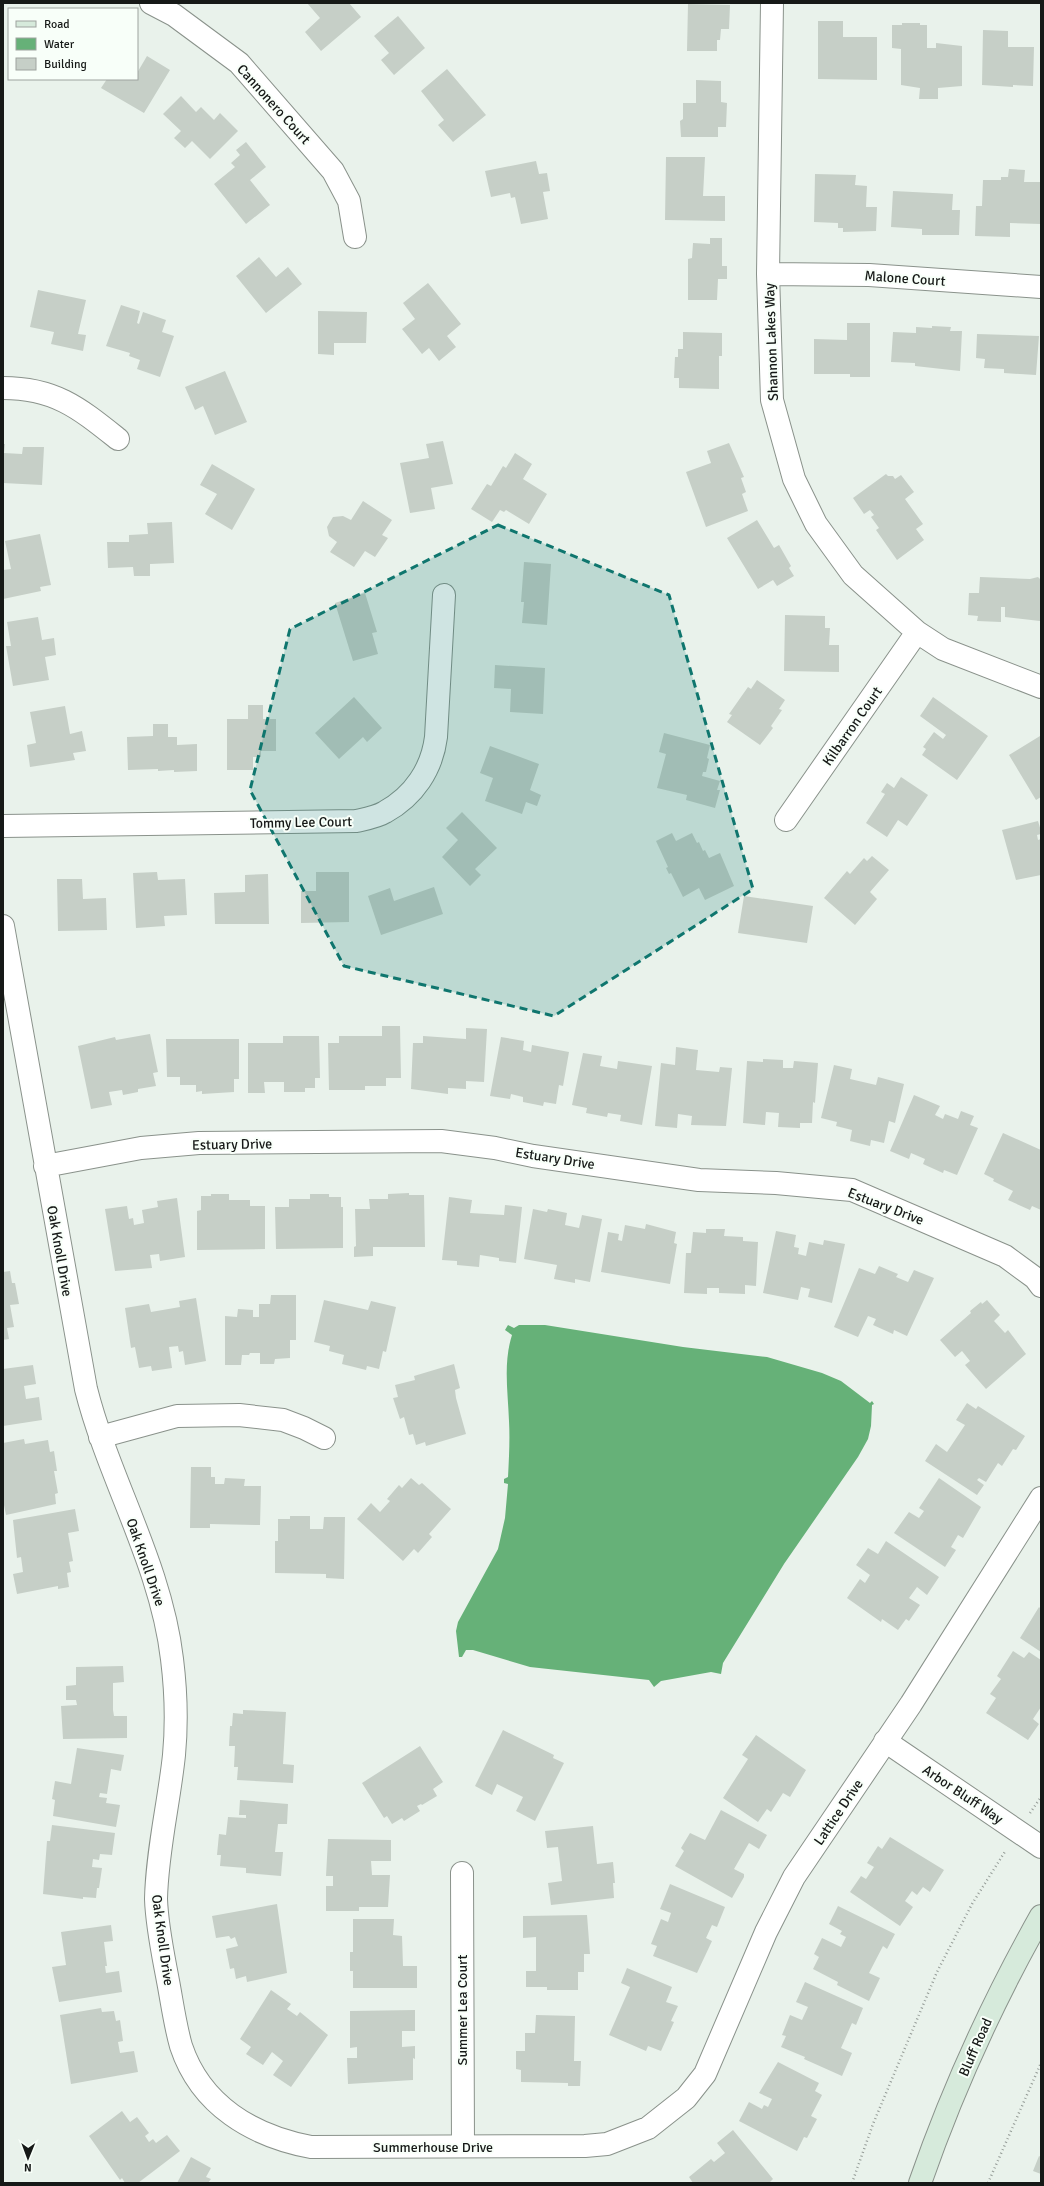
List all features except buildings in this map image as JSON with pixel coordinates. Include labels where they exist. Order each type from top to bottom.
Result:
[{"type":"main road","name":"Bluff Road","points":[[920,2183],[951,2102],[981,2033],[1041,1916]]},
{"type":"street","name":"Cannonero Court","points":[[151,3],[174,15],[239,63],[333,171],[349,201],[355,237]]},
{"type":"street","name":"Shannon Lakes Way","points":[[772,3],[768,274],[772,400],[794,479],[816,524],[853,575],[917,632],[942,649],[1041,687]]},
{"type":"street","name":"Malone Court","points":[[768,274],[868,275],[1041,288]]},
{"type":"street","points":[[3,388],[25,388],[58,397],[78,407],[118,439]]},
{"type":"street","name":"Tommy Lee Court","points":[[3,826],[356,821],[386,812],[402,801],[415,788],[423,777],[433,754],[436,737],[444,595]]},
{"type":"street","name":"Kilbarron Court","points":[[786,820],[917,632]]},
{"type":"street","name":"Oak Knoll Drive","points":[[3,926],[82,1372],[100,1437],[160,1598],[172,1658],[176,1702],[175,1738],[156,1899],[158,1924],[176,2025],[182,2047],[194,2072],[207,2092],[224,2109]]},
{"type":"street","name":"Estuary Drive","points":[[45,1166],[141,1148],[199,1144],[408,1140],[496,1148],[533,1156],[699,1180],[776,1183],[852,1190],[1005,1256],[1035,1278],[1041,1286]]},
{"type":"street","points":[[100,1437],[177,1416],[239,1415],[283,1420],[324,1438]]},
{"type":"street","name":"Lattice Drive","points":[[648,2128],[686,2098],[710,2066],[766,1932],[789,1887],[1041,1498]]},
{"type":"street","name":"Arbor Bluff Way","points":[[885,1741],[1041,1847]]},
{"type":"street","name":"Summer Lea Court","points":[[462,1873],[463,2146]]},
{"type":"street","name":"Summerhouse Drive","points":[[224,2109],[260,2133],[290,2143],[311,2147],[585,2146],[607,2144],[648,2128]]},
{"type":"path","points":[[852,2183],[873,2124],[937,1972],[972,1904],[1018,1831]]},
{"type":"path","points":[[988,2183],[1041,2063]]},
{"type":"highlighted area","points":[[498,525],[669,595],[753,889],[554,1016],[344,966],[250,790],[290,629]]},
{"type":"water","points":[[508,1325],[514,1328],[519,1325],[545,1325],[683,1347],[767,1357],[822,1373],[841,1381],[870,1403],[872,1401],[874,1404],[872,1405],[871,1426],[868,1439],[858,1457],[784,1564],[723,1663],[721,1674],[711,1672],[661,1681],[654,1687],[649,1680],[530,1667],[473,1650],[466,1650],[462,1657],[459,1657],[456,1631],[458,1622],[498,1549],[505,1518],[508,1484],[504,1483],[504,1479],[508,1477],[509,1442],[507,1367],[509,1346],[512,1335],[505,1330]]}]
